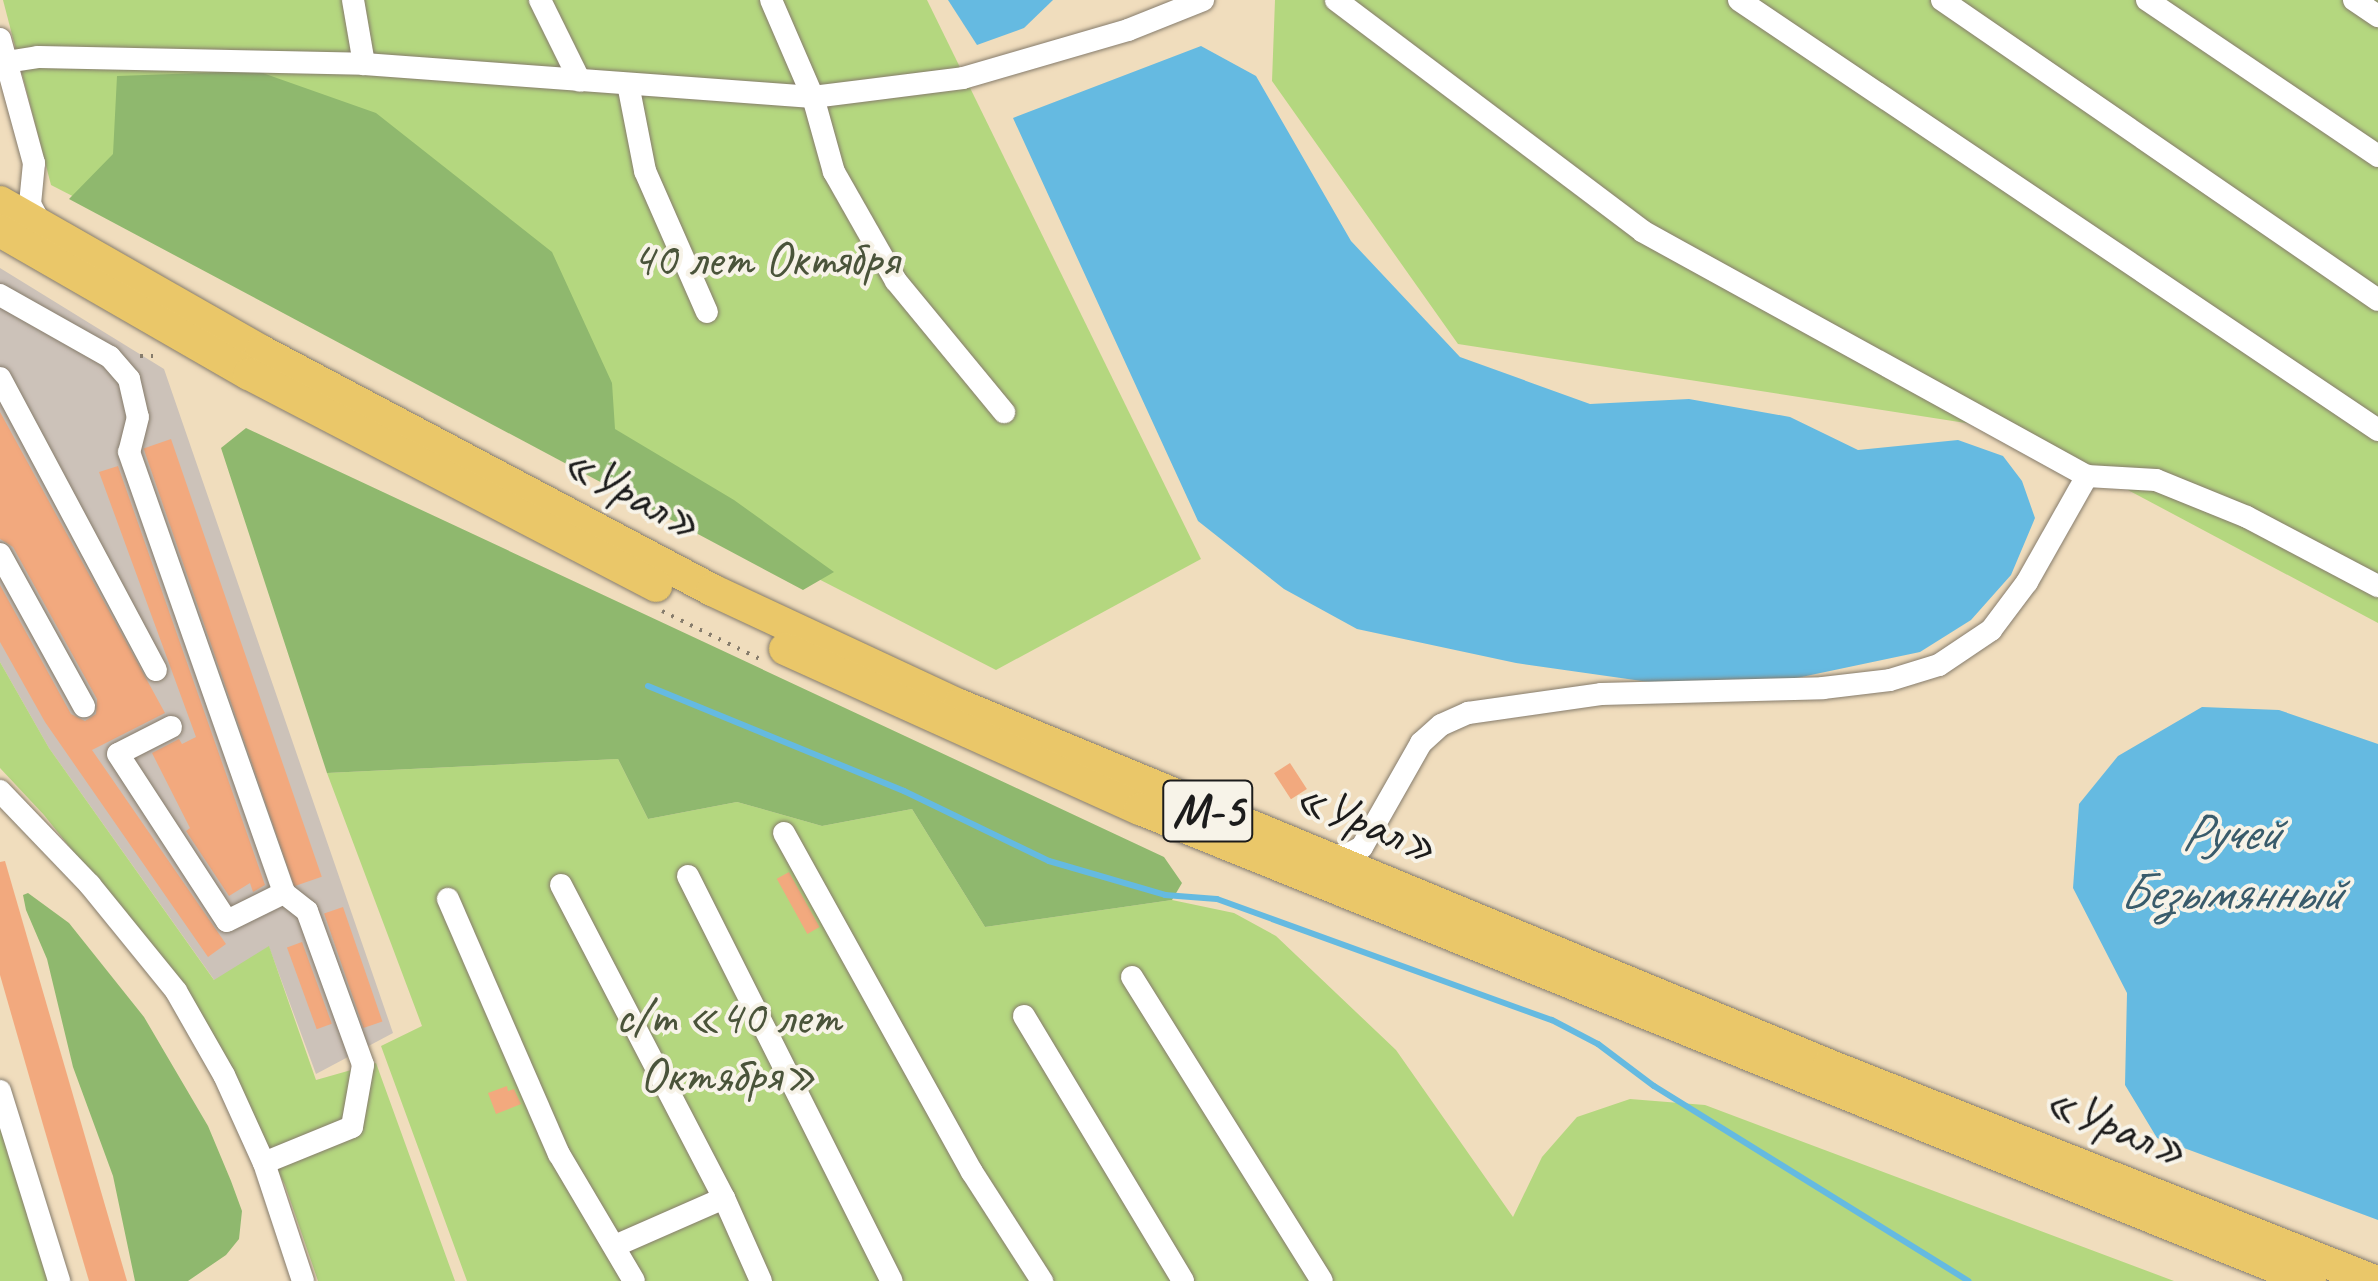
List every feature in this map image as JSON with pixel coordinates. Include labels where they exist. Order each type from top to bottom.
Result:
[{"type":"highway","name":"М-5","points":[[0,200],[44,229],[77,263]]},
{"type":"highway","name":"М-5","points":[[0,231],[77,263]]},
{"type":"highway","name":"«Урал»","points":[[77,263],[712,590],[959,705],[1408,892],[2374,1281]]},
{"type":"highway","name":"«Урал»","points":[[77,263],[249,374],[685,601],[950,727],[1820,1086],[2310,1281]]},
{"type":"street","points":[[353,0],[364,64]]},
{"type":"street","points":[[540,0],[580,81]]},
{"type":"street","points":[[770,0],[813,97],[834,172],[896,282],[1004,412]]},
{"type":"street","points":[[3,63],[38,57],[364,64],[813,97],[964,78],[1128,30],[1203,0]]},
{"type":"street","points":[[1336,0],[1642,231],[2087,476],[2156,480],[2247,517],[2378,586]]},
{"type":"street","points":[[1739,0],[2378,430]]},
{"type":"street","points":[[1942,0],[2378,300]]},
{"type":"street","points":[[2147,0],[2378,156]]},
{"type":"street","points":[[2354,0],[2378,16]]},
{"type":"street","points":[[0,39],[34,178],[30,204],[44,229]]},
{"type":"street","points":[[628,84],[646,171],[707,312]]},
{"type":"street","points":[[0,200],[19,196],[34,178]]},
{"type":"street","points":[[0,295],[110,357],[129,379],[138,417],[129,452],[284,894],[307,911],[363,1065],[352,1127],[264,1162]]},
{"type":"street","points":[[0,378],[156,670]]},
{"type":"street","points":[[1318,855],[1355,852],[1377,826],[1422,742],[1440,724],[1468,713],[1601,694],[1823,688],[1890,680],[1939,665],[1991,630],[2027,582],[2087,476]]},
{"type":"street","points":[[0,554],[84,706]]},
{"type":"street","points":[[170,727],[118,754],[227,922],[284,894]]},
{"type":"street","points":[[0,791],[90,885],[176,991],[224,1074],[264,1162],[303,1281]]},
{"type":"street","points":[[1377,826],[1379,860],[1392,880],[1408,892]]},
{"type":"street","points":[[784,833],[972,1172],[1042,1281]]},
{"type":"street","points":[[688,876],[892,1281]]},
{"type":"street","points":[[561,884],[724,1198],[761,1281]]},
{"type":"street","points":[[448,899],[560,1154],[634,1281]]},
{"type":"street","points":[[1132,977],[1322,1281]]},
{"type":"street","points":[[1024,1016],[1183,1281]]},
{"type":"street","points":[[0,1091],[59,1281]]},
{"type":"street","points":[[617,1246],[724,1198]]},
{"type":"shaded area","points":[[0,268],[164,369],[393,1033],[316,1074],[269,947],[215,981],[49,748],[0,662]]},
{"type":"green space","name":"40 лет Октября","points":[[3,0],[927,0],[1201,559],[996,670],[51,185]]},
{"type":"green space","points":[[1275,0],[2378,0],[2378,623],[2017,431],[1458,344],[1272,81]]},
{"type":"green space","points":[[257,71],[376,113],[552,252],[612,383],[615,429],[734,500],[834,572],[803,590],[69,199],[113,154],[117,76]]},
{"type":"green space","points":[[246,428],[1164,857],[1182,883],[1172,900],[985,927],[912,809],[822,826],[737,802],[648,819],[618,759],[327,773],[221,448]]},
{"type":"green space","points":[[0,662],[49,748],[214,980],[269,946],[316,1080],[376,1063],[455,1281],[318,1281],[285,1185],[189,996],[44,815],[0,768]]},
{"type":"green space","name":"с/т «40 лет Октября»","points":[[618,759],[648,819],[737,802],[822,826],[912,809],[985,927],[1172,900],[1234,913],[1276,936],[1396,1050],[1513,1217],[1542,1157],[1577,1117],[1630,1099],[1705,1105],[2174,1281],[467,1281],[381,1046],[422,1026],[327,773]]},
{"type":"green space","points":[[28,893],[69,923],[144,1017],[208,1126],[231,1181],[242,1211],[239,1239],[226,1255],[188,1281],[135,1281],[113,1176],[73,1067],[47,959],[26,910],[23,895]]},
{"type":"green space","points":[[0,1128],[51,1281],[0,1281]]},
{"type":"water","points":[[948,0],[1053,0],[1024,28],[977,45]]},
{"type":"water","points":[[1201,46],[1256,76],[1351,241],[1460,357],[1590,404],[1689,399],[1790,417],[1858,450],[1958,440],[2003,456],[2022,481],[2035,518],[2011,575],[1971,620],[1920,652],[1792,679],[1649,682],[1516,663],[1357,629],[1284,589],[1198,521],[1013,118]]},
{"type":"water","name":"Ручей Безымянный","points":[[2202,707],[2279,710],[2378,744],[2378,1220],[2157,1138],[2125,1085],[2127,993],[2073,888],[2079,804],[2118,756]]},
{"type":"building","points":[[0,412],[165,713],[92,750],[226,944],[208,957],[45,722],[0,642],[0,585],[71,714],[85,721],[96,714],[97,699],[13,547],[0,539]]},
{"type":"building","points":[[171,439],[322,877],[294,886],[144,448]]},
{"type":"building","points":[[118,466],[265,885],[253,892],[250,883],[229,896],[186,831],[190,828],[152,753],[179,739],[182,744],[196,737],[99,472]]},
{"type":"building","points":[[1290,763],[1307,789],[1291,799],[1274,773]]},
{"type":"building","points":[[5,861],[127,1281],[89,1281],[44,1128],[0,975],[0,862]]},
{"type":"building","points":[[789,872],[820,927],[807,934],[777,879]]},
{"type":"building","points":[[343,907],[382,1021],[363,1028],[324,914]]},
{"type":"building","points":[[302,942],[332,1024],[317,1029],[287,947]]},
{"type":"building","points":[[507,1086],[508,1091],[514,1089],[521,1104],[496,1114],[488,1093]]},
{"type":"waterway","points":[[648,686],[904,791],[1049,861],[1165,895],[1217,899],[1552,1020],[1598,1044],[1654,1086],[1969,1281]]}]
